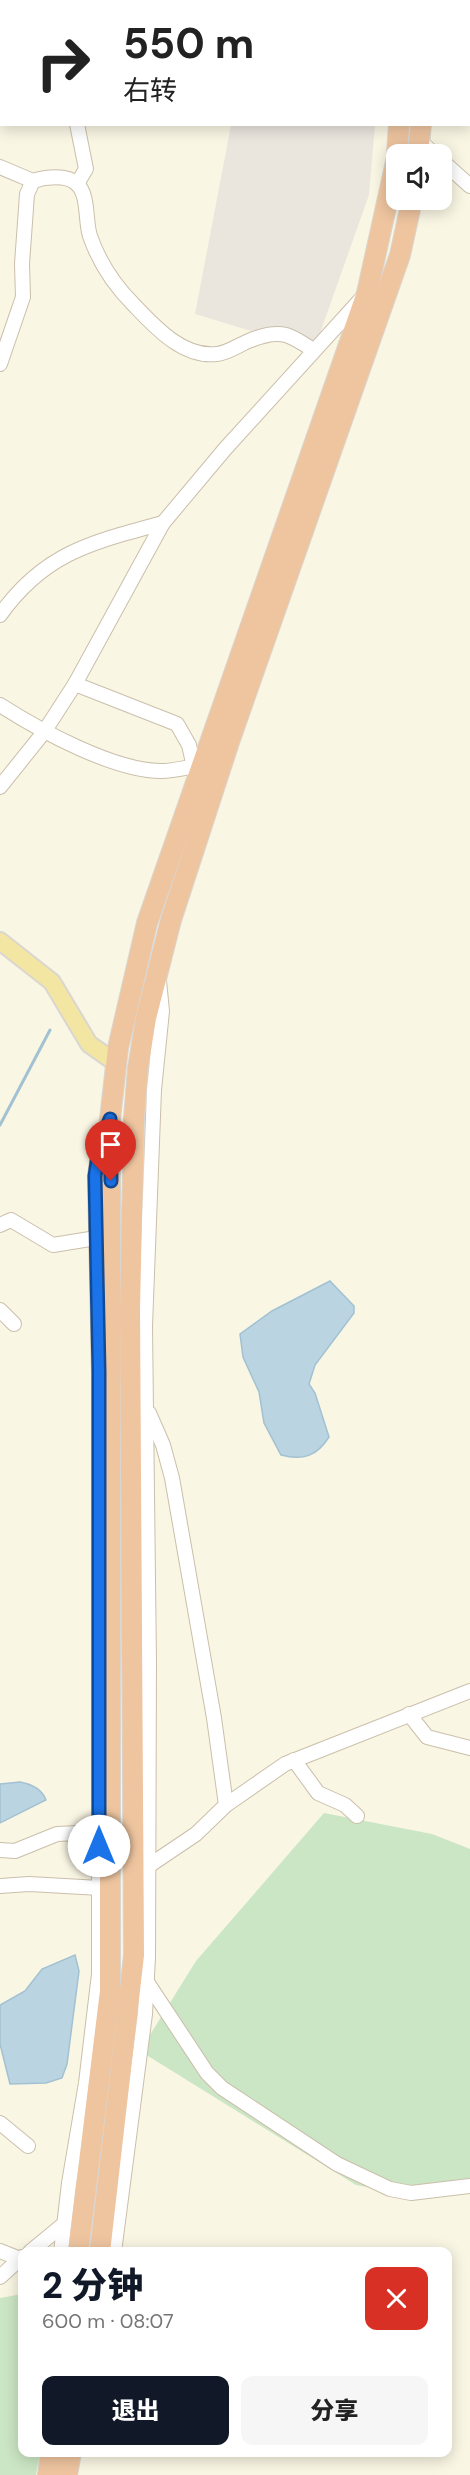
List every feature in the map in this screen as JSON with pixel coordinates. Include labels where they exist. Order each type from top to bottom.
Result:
[{"type":"highway","points":[[398,144],[399,126]]},
{"type":"highway","points":[[79,2247],[110,1991],[110,1119],[116,1063],[147,923],[198,766],[367,293],[386,207]]},
{"type":"highway","points":[[101,2247],[134,1955],[130,1310],[138,1068],[158,970],[171,920],[230,739],[400,255],[410,210]]},
{"type":"highway","points":[[67,2475],[70,2457]]},
{"type":"main road","points":[[0,941],[51,982],[89,1044],[116,1063]]},
{"type":"street","points":[[77,126],[86,169],[77,184]]},
{"type":"street","points":[[0,167],[33,181],[56,178],[77,184],[82,191],[90,236],[103,265],[123,294],[158,330],[194,352],[220,354],[261,336],[277,334],[286,335],[315,350]]},
{"type":"street","points":[[452,170],[470,186]]},
{"type":"street","points":[[0,364],[23,297],[22,264],[27,194],[33,181]]},
{"type":"street","points":[[0,787],[44,732],[75,684],[163,523],[225,449],[367,293]]},
{"type":"street","points":[[2,606],[55,560],[71,550],[163,523]]},
{"type":"street","points":[[0,705],[44,732],[136,768],[161,771],[198,766],[177,724],[75,684]]},
{"type":"street","points":[[115,2247],[122,2204],[147,1982],[150,1865],[145,1326],[152,1130],[162,1011],[158,970]]},
{"type":"street","points":[[62,2247],[95,2013],[100,1888],[96,1162],[110,1119]]},
{"type":"street","points":[[0,1225],[11,1220],[53,1245],[96,1238]]},
{"type":"street","points":[[0,1310],[14,1324]]},
{"type":"street","points":[[146,1407],[163,1445],[172,1478],[214,1718],[226,1805]]},
{"type":"street","points":[[150,1865],[196,1834],[226,1805],[294,1760],[364,1735],[409,1714],[470,1691]]},
{"type":"street","points":[[409,1714],[427,1737],[470,1748]]},
{"type":"street","points":[[294,1760],[318,1793],[345,1805],[357,1816]]},
{"type":"street","points":[[0,1850],[15,1851],[57,1834],[99,1832]]},
{"type":"street","points":[[0,1886],[29,1884],[100,1888]]},
{"type":"street","points":[[147,1982],[207,2073],[222,2088],[337,2164],[390,2189],[411,2193],[470,2186]]},
{"type":"street","points":[[0,2123],[28,2146]]},
{"type":"street","points":[[35,2247],[64,2224]]},
{"type":"street","points":[[0,2251],[18,2255]]},
{"type":"street","points":[[0,2277],[18,2261]]},
{"type":"shaded area","points":[[231,126],[375,126],[369,195],[314,350],[195,314]]},
{"type":"green space","points":[[324,1813],[432,1834],[470,1849],[470,2193],[426,2198],[356,2185],[140,2051],[196,1961]]},
{"type":"green space","points":[[18,2295],[18,2457],[39,2457],[36,2475],[0,2475],[0,2298]]},
{"type":"water","points":[[330,1281],[354,1306],[354,1313],[315,1365],[309,1384],[315,1393],[329,1437],[320,1449],[309,1455],[289,1457],[281,1455],[264,1423],[259,1392],[243,1357],[240,1334],[272,1311]]},
{"type":"water","points":[[20,1782],[36,1788],[46,1800],[0,1823],[0,1784]]},
{"type":"water","points":[[75,1955],[79,1971],[67,2064],[62,2078],[46,2083],[10,2084],[0,2044],[0,2005],[25,1991],[42,1969]]},
{"type":"waterway","points":[[0,1125],[50,1030]]},
{"type":"route","points":[[99,1846],[99,1371],[95,1176],[99,1149],[110,1119],[111,1181]]}]
